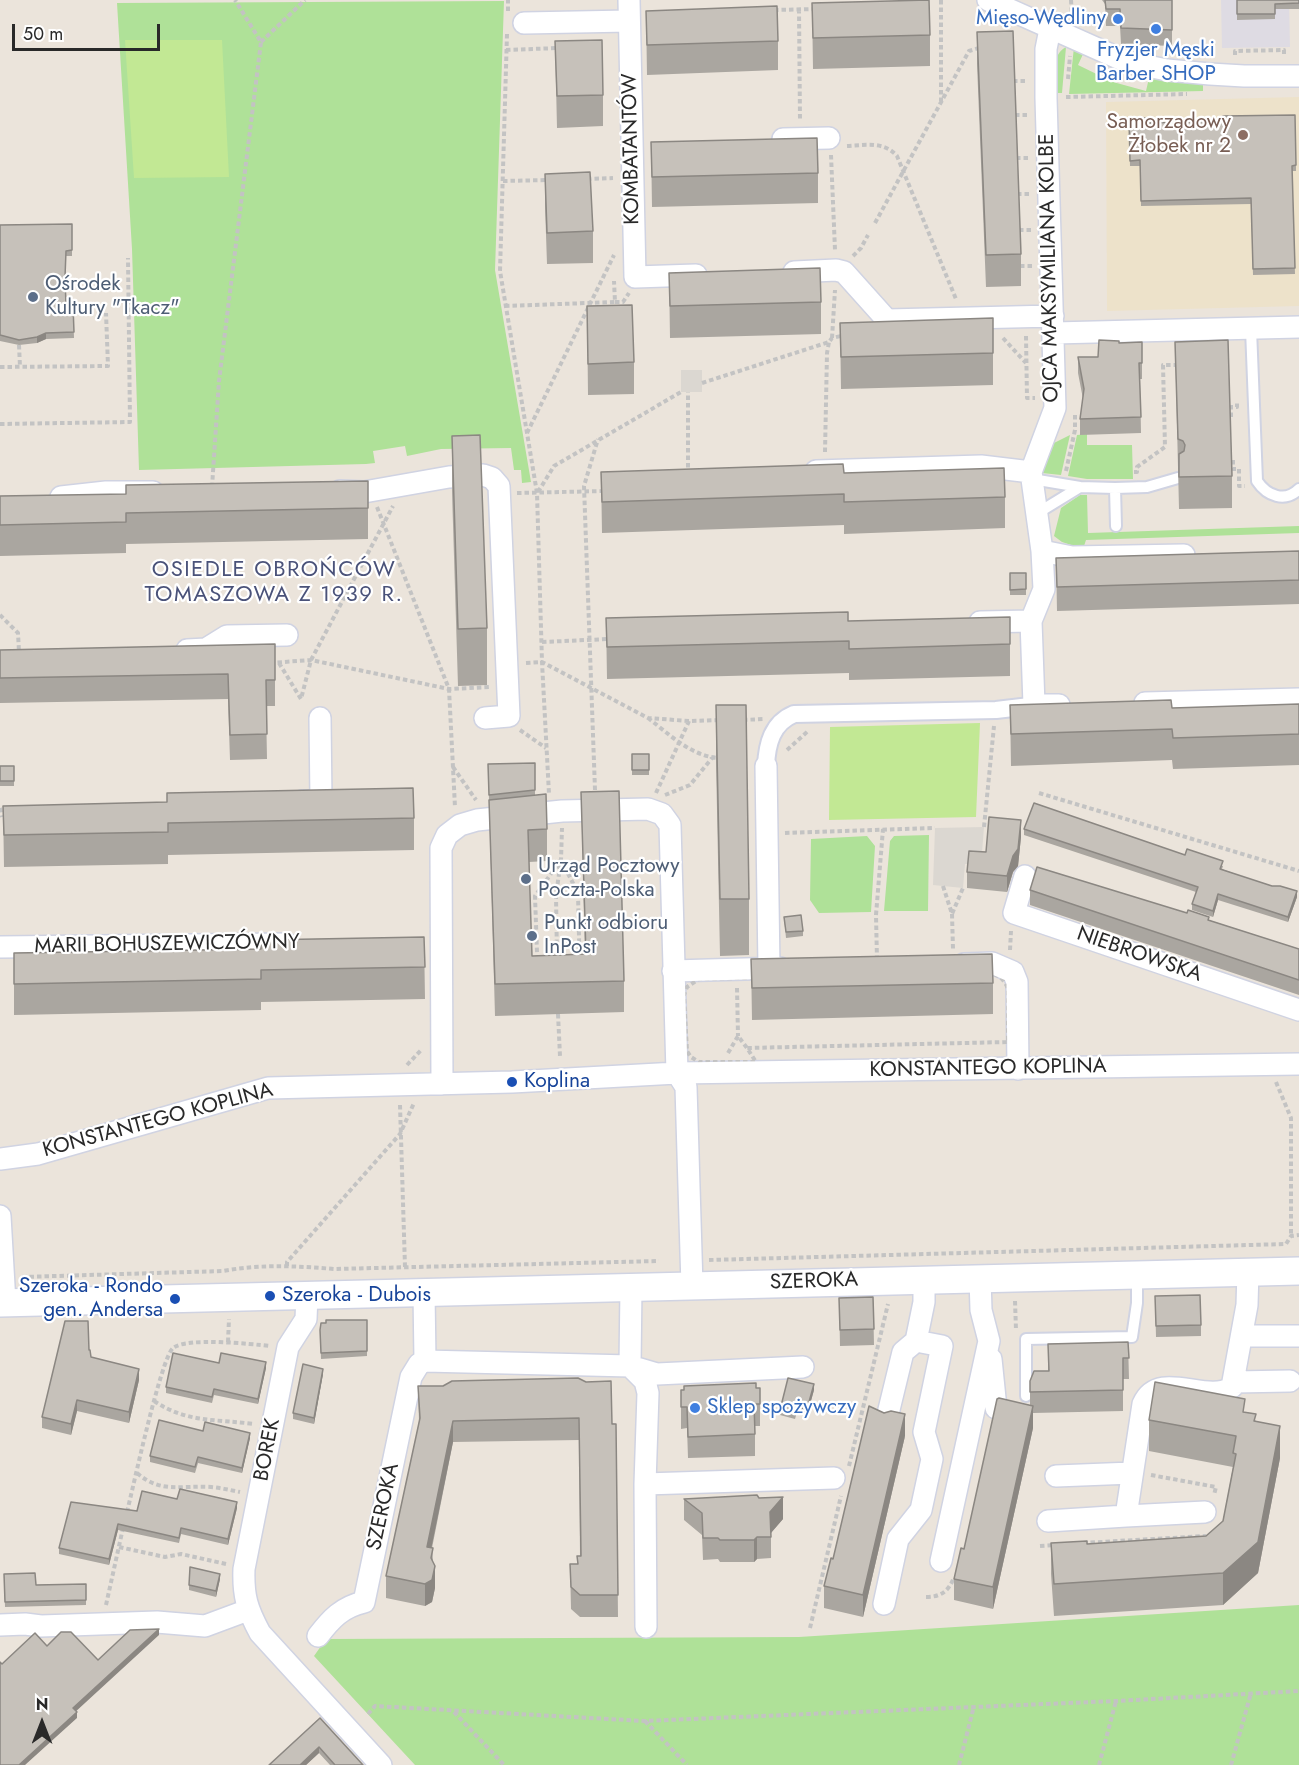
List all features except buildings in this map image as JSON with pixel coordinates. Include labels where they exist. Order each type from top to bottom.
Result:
[{"type":"street","name":"KOMBATANTÓW","points":[[627,282],[632,144],[629,0]]},
{"type":"street","points":[[988,0],[1127,62],[1167,70],[1244,76],[1299,76]]},
{"type":"street","points":[[513,24],[629,21]]},
{"type":"street","name":"OJCA MAKSYMILIANA KOLBE","points":[[1034,705],[1031,621],[1044,589],[1042,551],[1031,476],[1055,408],[1053,325],[1056,97],[1046,49],[1050,28]]},
{"type":"street","points":[[759,140],[833,143]]},
{"type":"street","points":[[632,144],[655,143]]},
{"type":"street","points":[[777,272],[836,270],[844,272],[887,320],[956,319],[1053,325],[1251,329],[1299,327]]},
{"type":"street","points":[[627,282],[717,274]]},
{"type":"street","points":[[791,471],[981,466],[1031,476]]},
{"type":"street","points":[[317,491],[364,492],[449,477],[483,476],[492,478],[499,486],[509,716],[485,718]]},
{"type":"street","points":[[36,500],[106,492],[169,491]]},
{"type":"street","points":[[1042,551],[1072,557],[1204,555]]},
{"type":"street","points":[[960,623],[1031,621]]},
{"type":"street","points":[[171,650],[206,649],[227,636],[287,635]]},
{"type":"street","points":[[1126,703],[1299,699]]},
{"type":"street","points":[[769,968],[766,766],[768,746],[773,730],[784,718],[805,713],[996,710],[1034,705],[1080,704]]},
{"type":"street","points":[[285,802],[321,801],[320,718]]},
{"type":"street","points":[[442,1084],[441,848],[447,835],[460,825],[482,820],[562,811],[648,809],[662,814],[670,825],[677,1073],[686,1087],[691,1273]]},
{"type":"street","name":"NIEBROWSKA","points":[[1029,871],[1014,912],[1299,1010]]},
{"type":"street","points":[[419,942],[442,942]]},
{"type":"street","name":"MARII BOHUSZEWICZÓWNY","points":[[0,947],[311,943]]},
{"type":"street","points":[[935,972],[992,963],[1013,972],[1017,982],[1013,1044],[1018,1069]]},
{"type":"street","points":[[673,971],[769,968],[808,975]]},
{"type":"street","name":"KONSTANTEGO KOPLINA","points":[[0,1159],[38,1154],[268,1088],[512,1082],[677,1073],[1299,1064]]},
{"type":"street","points":[[0,1216],[3,1295]]},
{"type":"street","points":[[1126,1516],[1137,1473],[1143,1404],[1147,1395],[1155,1389],[1226,1391],[1232,1387],[1248,1300],[1248,1271]]},
{"type":"street","name":"SZEROKA","points":[[3,1295],[307,1295],[631,1287],[691,1273],[924,1279],[1299,1271]]},
{"type":"street","points":[[980,1278],[981,1310],[989,1341],[996,1408]]},
{"type":"street","points":[[886,1422],[903,1352],[916,1341],[924,1302],[924,1279]]},
{"type":"street","points":[[631,1287],[630,1366],[645,1381],[648,1393],[645,1484],[646,1627]]},
{"type":"street","points":[[424,1292],[425,1361],[630,1366],[657,1374],[803,1367]]},
{"type":"street","name":"BOREK","points":[[307,1295],[306,1319],[288,1347],[244,1569],[243,1587],[248,1610],[260,1633],[381,1765]]},
{"type":"street","points":[[1242,1336],[1298,1336]]},
{"type":"street","points":[[884,1604],[898,1539],[921,1510],[933,1459],[924,1432],[942,1346],[916,1341]]},
{"type":"street","points":[[941,1561],[989,1341]]},
{"type":"street","name":"SZEROKA","points":[[318,1636],[335,1615],[364,1602],[411,1377],[419,1364],[425,1361]]},
{"type":"street","points":[[1234,1382],[1290,1381]]},
{"type":"street","points":[[1056,1476],[1137,1473]]},
{"type":"street","points":[[645,1484],[834,1478]]},
{"type":"street","points":[[1048,1521],[1209,1512]]},
{"type":"street","points":[[0,1625],[157,1622],[205,1626],[248,1610]]},
{"type":"lane","points":[[1251,329],[1257,481],[1262,488],[1278,497],[1286,496],[1299,489]]},
{"type":"lane","points":[[1031,476],[1080,487],[1115,488],[1148,487],[1178,478]]},
{"type":"lane","points":[[1036,514],[1080,487]]},
{"type":"lane","points":[[1115,488],[1116,526]]},
{"type":"lane","points":[[1026,1395],[1026,1339],[1132,1337],[1137,1303],[1137,1274]]},
{"type":"path","points":[[212,490],[219,381],[261,42],[235,0]]},
{"type":"path","points":[[261,42],[305,0]]},
{"type":"path","points":[[508,0],[513,24],[506,50],[500,271],[537,493],[549,806],[562,811],[561,860],[556,895],[558,987]]},
{"type":"path","points":[[941,0],[941,103]]},
{"type":"path","points":[[799,9],[800,123]]},
{"type":"path","points":[[768,10],[819,9]]},
{"type":"path","points":[[1056,97],[1074,39]]},
{"type":"path","points":[[875,223],[969,51],[988,44]]},
{"type":"path","points":[[506,50],[569,48]]},
{"type":"path","points":[[1056,97],[1198,94]]},
{"type":"path","points":[[1056,97],[1067,105]]},
{"type":"path","points":[[836,270],[833,143],[885,146],[897,156],[956,298],[956,319]]},
{"type":"path","points":[[612,168],[613,189]]},
{"type":"path","points":[[578,179],[613,178]]},
{"type":"path","points":[[503,181],[556,180]]},
{"type":"path","points":[[614,244],[614,267]]},
{"type":"path","points":[[527,434],[614,255]]},
{"type":"path","points":[[0,424],[130,422],[128,258]]},
{"type":"path","points":[[505,306],[623,302],[627,282]]},
{"type":"path","points":[[615,303],[627,282]]},
{"type":"path","points":[[825,456],[827,364],[829,342],[832,338],[836,284],[842,291]]},
{"type":"path","points":[[0,367],[108,366],[106,313]]},
{"type":"path","points":[[832,338],[850,334]]},
{"type":"path","points":[[1002,337],[1027,363]]},
{"type":"path","points":[[702,383],[829,342]]},
{"type":"path","points":[[19,345],[20,367]]},
{"type":"path","points":[[1133,472],[1137,472],[1137,466],[1165,447],[1163,365],[1186,365]]},
{"type":"path","points":[[537,493],[554,466],[681,392]]},
{"type":"path","points":[[688,392],[688,481]]},
{"type":"path","points":[[1237,399],[1237,407],[1231,407],[1229,417],[1238,417]]},
{"type":"path","points":[[1064,484],[1075,429],[1075,408]]},
{"type":"path","points":[[596,810],[584,486],[598,440]]},
{"type":"path","points":[[1228,461],[1239,460]]},
{"type":"path","points":[[500,493],[607,491]]},
{"type":"path","points":[[279,663],[302,699],[311,660],[395,502]]},
{"type":"path","points":[[376,505],[449,688],[455,828]]},
{"type":"path","points":[[0,615],[18,633],[19,662]]},
{"type":"path","points":[[542,642],[613,639]]},
{"type":"path","points":[[265,663],[311,660],[449,688],[499,686],[498,663],[542,662],[648,718],[692,750],[712,758],[723,758]]},
{"type":"path","points":[[984,827],[996,710]]},
{"type":"path","points":[[509,716],[515,727],[546,748]]},
{"type":"path","points":[[648,718],[689,721],[724,720]]},
{"type":"path","points":[[736,720],[784,718]]},
{"type":"path","points":[[689,721],[653,798],[690,785],[712,758]]},
{"type":"path","points":[[788,749],[794,743]]},
{"type":"path","points":[[453,766],[483,809],[482,820]]},
{"type":"path","points":[[1039,793],[1299,871]]},
{"type":"path","points":[[0,808],[2,817]]},
{"type":"path","points":[[784,833],[935,828]]},
{"type":"path","points":[[878,974],[876,915],[883,830]]},
{"type":"path","points":[[561,860],[578,893],[580,980],[538,981],[535,896],[561,860]]},
{"type":"path","points":[[943,886],[952,914],[953,944]]},
{"type":"path","points":[[952,914],[963,888]]},
{"type":"path","points":[[738,1036],[756,1062],[699,1062],[691,1057],[687,1051],[684,994],[687,987],[699,979],[737,977],[989,972],[999,975],[1005,981],[1008,989],[1013,1044],[747,1048]]},
{"type":"path","points":[[892,974],[892,981]]},
{"type":"path","points":[[852,975],[852,982]]},
{"type":"path","points":[[723,1062],[738,1036],[737,977]]},
{"type":"path","points":[[558,1014],[560,1056]]},
{"type":"path","points":[[3,1295],[246,1267],[691,1273],[1286,1244],[1291,1236],[1291,1122],[1275,1080],[1267,1078],[1267,1065]]},
{"type":"path","points":[[400,1101],[405,1268]]},
{"type":"path","points":[[287,1266],[287,1262],[400,1134],[415,1101]]},
{"type":"path","points":[[1291,1122],[1299,1122]]},
{"type":"path","points":[[1291,1236],[1299,1235]]},
{"type":"path","points":[[126,1515],[154,1401],[167,1356],[174,1347],[187,1343],[228,1342],[288,1347]]},
{"type":"path","points":[[154,1401],[168,1411],[192,1419],[220,1419],[273,1426]]},
{"type":"path","points":[[137,1473],[147,1482],[172,1488],[210,1487],[259,1495]]},
{"type":"path","points":[[1076,1544],[1206,1536],[1215,1487],[1137,1473]]},
{"type":"path","points":[[101,1624],[124,1526]]},
{"type":"path","points":[[1040,1546],[1064,1545]]},
{"type":"path","points":[[119,1547],[165,1557],[181,1554],[244,1569]]},
{"type":"path","points":[[368,1714],[375,1707],[645,1721],[1299,1691]]},
{"type":"path","points":[[1231,1765],[1251,1693]]},
{"type":"path","points":[[1099,1765],[1116,1701]]},
{"type":"path","points":[[959,1765],[974,1706]]},
{"type":"path","points":[[453,1711],[504,1765]]},
{"type":"path","points":[[645,1721],[687,1765]]},
{"type":"shaded area","points":[[1221,0],[1289,0],[1290,47],[1222,48]]},
{"type":"shaded area","points":[[1299,97],[1299,306],[1107,311],[1106,102]]},
{"type":"shaded area","points":[[681,370],[702,370],[702,392],[681,392]]},
{"type":"shaded area","points":[[984,827],[981,865],[965,864],[963,888],[933,885],[935,828]]},
{"type":"green space","points":[[504,1],[495,270],[531,482],[522,483],[521,470],[514,470],[511,448],[441,449],[407,456],[405,446],[373,451],[375,463],[366,464],[139,470],[132,249],[117,3]]},
{"type":"green space","points":[[125,40],[222,40],[229,177],[134,178]]},
{"type":"green space","points":[[1066,47],[1062,93],[1056,93],[1056,61],[1058,55]]},
{"type":"green space","points":[[1074,47],[1084,52],[1078,65],[1113,82],[1146,91],[1149,78],[1203,82],[1203,91],[1069,94]]},
{"type":"green space","points":[[1087,434],[1087,445],[1132,445],[1133,479],[1087,479],[1068,476],[1077,435]]},
{"type":"green space","points":[[1070,435],[1061,475],[1042,473],[1050,445]]},
{"type":"green space","points":[[1080,495],[1087,495],[1088,533],[1299,526],[1299,533],[1086,540],[1083,549],[1062,542],[1054,536],[1061,508]]},
{"type":"green space","points":[[980,723],[976,817],[829,820],[830,727]]},
{"type":"green space","points":[[929,835],[928,911],[884,911],[890,841],[894,836]]},
{"type":"green space","points":[[867,836],[875,846],[871,912],[819,913],[810,900],[811,839]]},
{"type":"green space","points":[[1299,1605],[1299,1765],[415,1765],[314,1656],[326,1639],[799,1637]]},
{"type":"place","name":"Mięso-Wędliny","points":[[1118,19]]},
{"type":"place","name":"Fryzjer Męski Barber SHOP","points":[[1156,29]]},
{"type":"place","name":"Samorządowy Żłobek nr 2","points":[[1243,135]]},
{"type":"place","name":"Ośrodek Kultury \"Tkacz\"","points":[[33,297]]},
{"type":"place","name":"Urząd Pocztowy Poczta-Polska","points":[[526,879]]},
{"type":"place","name":"Punkt odbioru InPost","points":[[532,936]]},
{"type":"place","name":"Koplina","points":[[512,1082]]},
{"type":"place","name":"Szeroka - Dubois","points":[[270,1296]]},
{"type":"place","name":"Szeroka - Rondo gen. Andersa","points":[[175,1299]]},
{"type":"place","name":"Sklep spożywczy","points":[[695,1408]]},
{"type":"district","name":"OSIEDLE OBROŃCÓW TOMASZOWA Z 1939 R.","points":[[274,584]]}]
